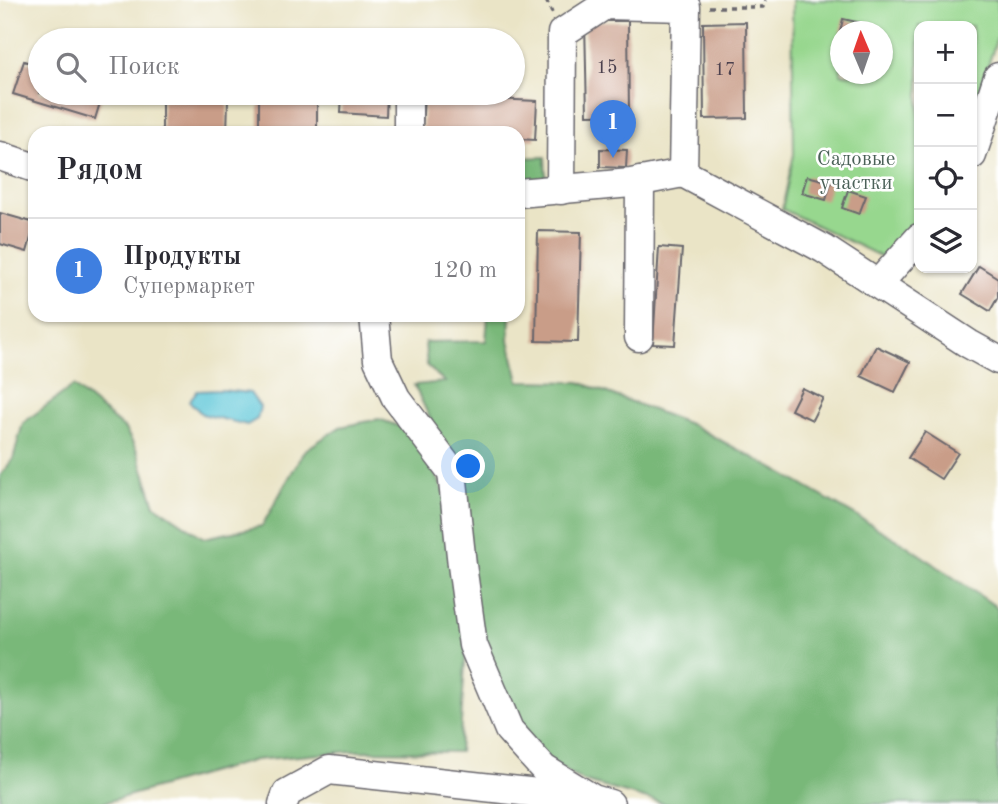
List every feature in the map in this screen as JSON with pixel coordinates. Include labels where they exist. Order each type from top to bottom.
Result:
[{"type":"street","points":[[561,190],[562,33],[604,5],[686,7],[683,173]]},
{"type":"street","points":[[975,147],[998,77]]},
{"type":"street","points":[[408,105],[408,126]]},
{"type":"street","points":[[0,156],[28,166]]},
{"type":"street","points":[[525,193],[640,181],[683,173],[824,249],[969,344],[998,360]]},
{"type":"street","points":[[639,337],[640,181]]},
{"type":"street","points":[[878,284],[914,244]]},
{"type":"street","points":[[375,322],[378,360],[396,398],[452,472],[474,645],[509,730],[544,769],[601,802]]},
{"type":"street","points":[[283,804],[287,793],[329,770],[601,802]]},
{"type":"path","points":[[686,7],[763,7],[765,0]]},
{"type":"green space","name":"Садовые участки","points":[[792,0],[998,0],[998,34],[977,100],[977,21],[914,21],[914,228],[884,258],[782,209],[794,154]]},
{"type":"green space","points":[[545,157],[546,181],[525,182],[525,158]]},
{"type":"green space","points":[[487,322],[510,322],[509,340],[519,381],[579,382],[692,425],[903,543],[998,608],[998,804],[665,804],[583,781],[550,762],[515,726],[482,644],[439,437],[414,385],[445,382],[427,366],[425,342],[486,341]]},
{"type":"green space","points":[[73,386],[125,429],[137,451],[155,505],[204,538],[262,526],[304,451],[340,427],[379,419],[401,427],[419,442],[445,493],[466,649],[459,752],[354,751],[255,760],[99,804],[0,804],[0,476],[13,459],[23,423]]},
{"type":"water","points":[[197,391],[250,393],[260,407],[257,419],[247,425],[202,414],[189,401]]},
{"type":"building","points":[[585,21],[628,21],[629,114],[587,115]]},
{"type":"building","points":[[746,22],[747,118],[704,119],[703,23]]},
{"type":"building","points":[[24,61],[28,62],[28,99],[13,94]]},
{"type":"building","points":[[525,100],[537,101],[535,140],[525,139],[525,126],[422,126],[424,105],[525,105]]},
{"type":"building","points":[[49,105],[99,105],[95,119]]},
{"type":"building","points":[[162,105],[228,105],[227,126],[162,126]]},
{"type":"building","points":[[259,105],[317,105],[317,126],[259,126]]},
{"type":"building","points":[[341,105],[386,105],[386,116],[341,113]]},
{"type":"building","points":[[600,149],[627,150],[626,168],[600,167]]},
{"type":"building","points":[[807,176],[831,182],[826,200],[802,193]]},
{"type":"building","points":[[848,190],[866,196],[859,214],[842,208]]},
{"type":"building","points":[[0,213],[28,221],[27,252],[0,244]]},
{"type":"building","points":[[538,231],[581,232],[578,342],[536,341]]},
{"type":"building","points":[[659,247],[682,249],[675,345],[653,344]]},
{"type":"building","points":[[979,266],[998,278],[998,297],[990,311],[962,294]]},
{"type":"building","points":[[876,346],[910,362],[895,392],[861,376]]},
{"type":"building","points":[[802,388],[823,398],[812,420],[791,410]]},
{"type":"building","points":[[925,432],[958,453],[941,479],[908,458]]},
{"type":"place","name":"Продукты","points":[[613,158]]}]
